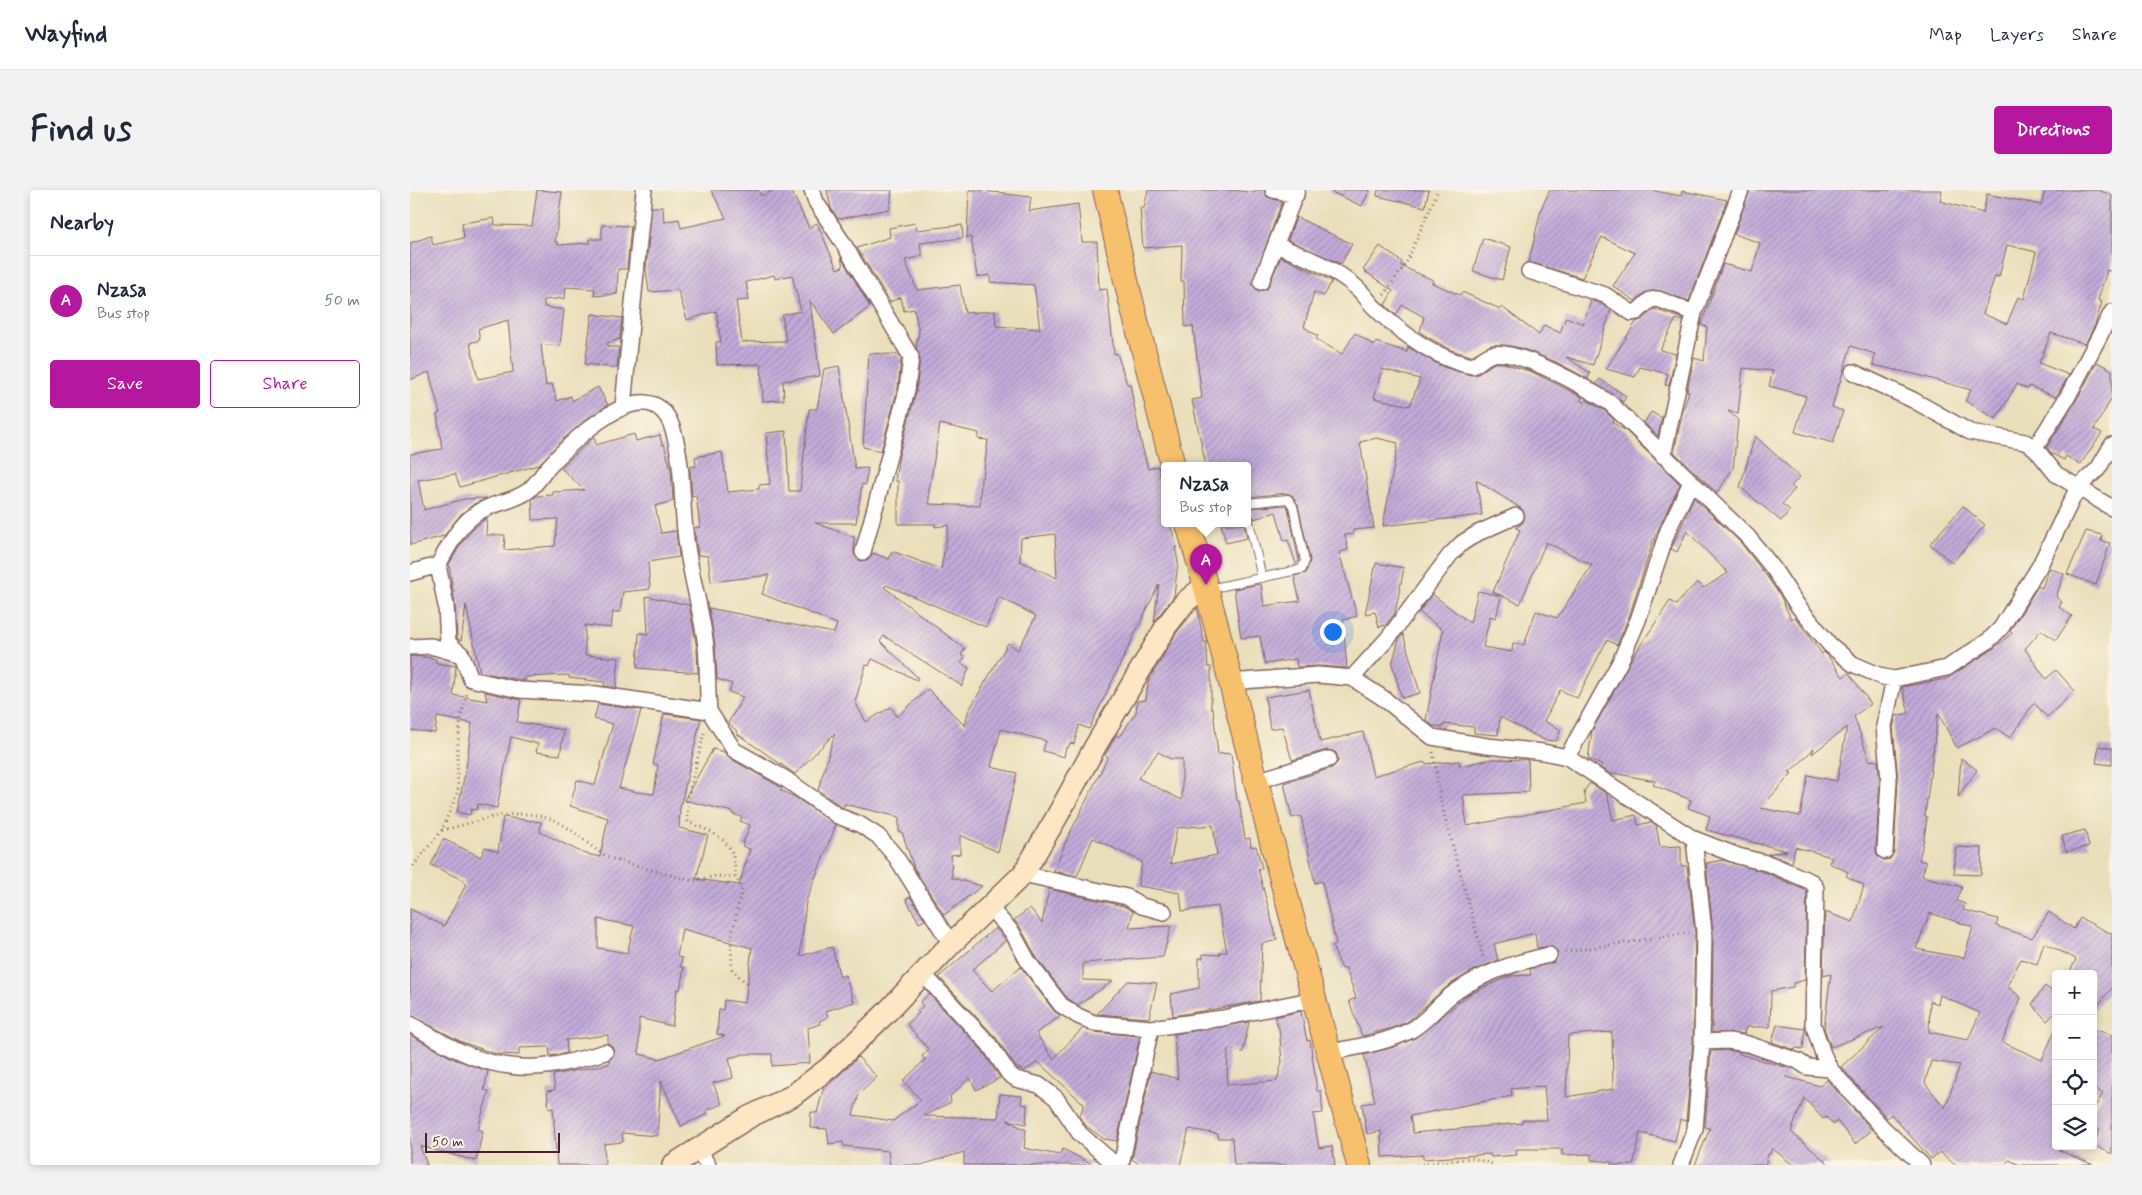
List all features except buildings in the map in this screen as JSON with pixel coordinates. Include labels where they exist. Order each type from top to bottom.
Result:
[{"type":"main road","points":[[1106,190],[1128,289],[1172,462]]},
{"type":"main road","points":[[1189,527],[1207,587],[1290,913],[1330,1052],[1359,1165]]},
{"type":"main road","points":[[673,1165],[705,1156],[749,1117],[792,1096],[822,1073],[885,1014],[951,944],[1023,874],[1096,745],[1168,625],[1185,602],[1207,587]]},
{"type":"street","points":[[623,406],[644,190]]},
{"type":"street","points":[[812,190],[816,202],[843,242],[911,357],[907,390],[863,552]]},
{"type":"street","points":[[1261,282],[1297,192],[1273,190]]},
{"type":"street","points":[[1663,456],[1694,313],[1741,190]]},
{"type":"street","points":[[1276,245],[1338,275],[1357,288],[1375,308],[1412,338],[1463,364],[1473,366],[1490,354],[1509,355],[1576,382],[1610,403],[1748,537],[1798,606],[1830,645],[1853,664],[1883,677],[1894,679],[1948,668],[1988,641],[2001,628],[2039,568],[2078,487],[2098,469],[2112,445]]},
{"type":"street","points":[[1529,271],[1604,295],[1632,312],[1637,312],[1650,300],[1658,299],[1694,313]]},
{"type":"street","points":[[2034,448],[2068,396],[2112,312]]},
{"type":"street","points":[[1852,372],[1913,400],[1970,432],[2025,442],[2034,448],[2056,474],[2112,508]]},
{"type":"street","points":[[710,711],[595,694],[519,690],[471,679],[462,655],[448,643],[446,606],[438,565],[453,539],[473,515],[528,492],[560,455],[600,420],[623,406],[643,402],[662,411],[671,425],[679,452],[686,540],[706,647],[706,682],[710,711],[734,750],[784,778],[838,816],[859,824],[878,836],[896,858],[951,944]]},
{"type":"street","points":[[1567,757],[1620,662],[1638,620],[1668,530],[1691,482]]},
{"type":"street","points":[[1352,678],[1389,637],[1450,555],[1462,543],[1478,533],[1516,516]]},
{"type":"street","points":[[410,573],[438,565]]},
{"type":"street","points":[[410,646],[431,646],[462,655]]},
{"type":"street","points":[[1230,682],[1318,674],[1352,678],[1383,698],[1432,737],[1567,757],[1694,839],[1738,856],[1770,864],[1812,882],[1816,888],[1813,1024],[1830,1069],[1883,1128],[1922,1165]]},
{"type":"street","points":[[1885,851],[1889,780],[1884,726],[1894,679]]},
{"type":"street","points":[[1256,781],[1329,759]]},
{"type":"street","points":[[1680,1165],[1695,1129],[1702,1042],[1704,932],[1694,839]]},
{"type":"street","points":[[1023,874],[1126,897],[1142,906],[1164,912]]},
{"type":"street","points":[[990,908],[1012,932],[1029,963],[1061,1005],[1078,1016],[1094,1023],[1151,1028],[1223,1018],[1315,999]]},
{"type":"street","points":[[1330,1052],[1390,1039],[1421,1024],[1453,993],[1489,974],[1523,961],[1549,955]]},
{"type":"street","points":[[923,974],[989,1044],[1009,1074],[1016,1079],[1039,1085],[1056,1098],[1080,1134],[1116,1165]]},
{"type":"street","points":[[410,1024],[459,1051],[510,1066],[534,1066],[570,1062],[605,1052]]},
{"type":"street","points":[[1121,1165],[1151,1028]]},
{"type":"street","points":[[1702,1042],[1728,1041],[1748,1044],[1798,1061],[1807,1067],[1830,1069]]},
{"type":"lane","points":[[1207,587],[1302,569],[1305,561],[1294,506],[1288,499],[1251,503]]},
{"type":"lane","points":[[1250,527],[1262,578]]},
{"type":"path","points":[[1375,308],[1406,263],[1438,190]]},
{"type":"path","points":[[410,870],[442,830],[458,790],[457,752],[461,716],[471,679]]},
{"type":"path","points":[[710,711],[687,801],[688,822],[718,836],[732,853],[735,877],[742,889],[731,939],[732,970],[747,984]]},
{"type":"path","points":[[1432,737],[1441,803],[1477,939],[1489,974]]},
{"type":"path","points":[[442,830],[492,816],[535,813],[565,826],[590,847],[604,856],[616,860],[692,881],[716,876],[735,877]]},
{"type":"path","points":[[1549,955],[1704,932]]},
{"type":"path","points":[[1417,1165],[1473,1158],[1495,1165]]},
{"type":"place","name":"Nzasa","points":[[1206,585]]}]
